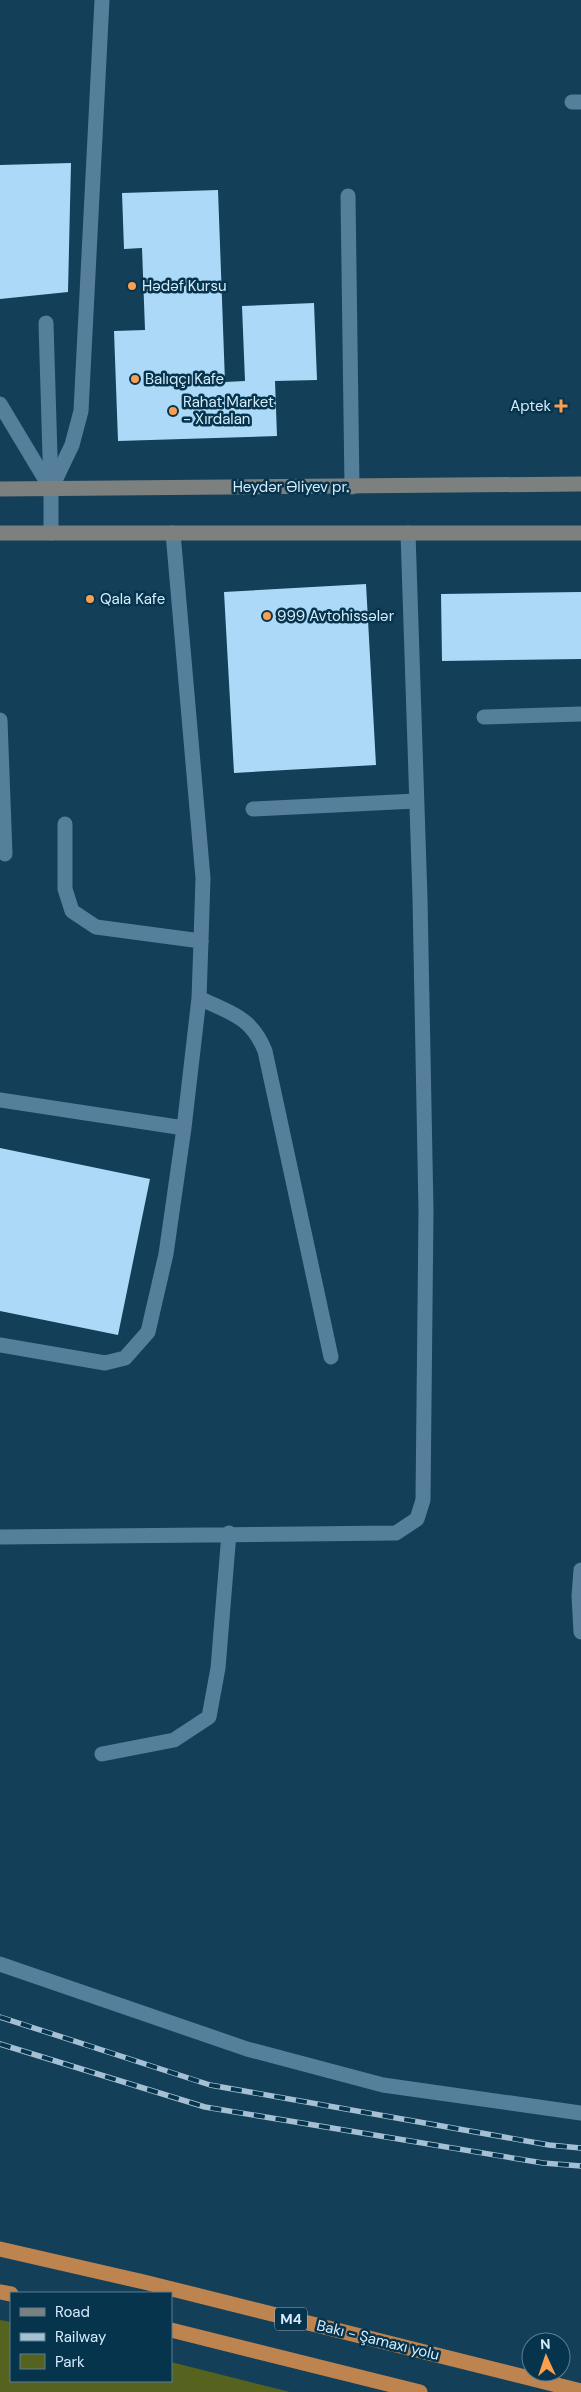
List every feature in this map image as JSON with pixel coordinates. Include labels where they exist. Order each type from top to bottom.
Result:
[{"type":"highway","name":"Bakı - Şamaxı yolu","points":[[0,2249],[163,2287],[581,2391]]},
{"type":"highway","points":[[172,2330],[420,2392]]},
{"type":"main road","name":"Heydər Əliyev pr.","points":[[0,489],[581,484]]},
{"type":"main road","points":[[0,533],[581,533]]},
{"type":"street","points":[[51,489],[72,445],[81,411],[102,0]]},
{"type":"street","points":[[348,196],[352,487]]},
{"type":"street","points":[[46,323],[52,533]]},
{"type":"street","points":[[0,404],[51,489]]},
{"type":"street","points":[[0,1537],[396,1532],[417,1518],[424,1500],[426,1220],[408,532]]},
{"type":"street","points":[[0,1345],[105,1363],[125,1358],[148,1332],[166,1254],[184,1128],[199,998],[203,878],[173,533]]},
{"type":"street","points":[[484,717],[581,714]]},
{"type":"street","points":[[0,720],[5,854]]},
{"type":"street","points":[[253,809],[416,801]]},
{"type":"street","points":[[65,824],[65,889],[72,911],[96,927],[201,941]]},
{"type":"street","points":[[199,998],[249,1023],[258,1034],[265,1051],[332,1357]]},
{"type":"street","points":[[0,1100],[184,1128]]},
{"type":"street","points":[[102,1754],[174,1740],[209,1717],[218,1668],[229,1533]]},
{"type":"street","points":[[581,1570],[579,1596],[581,1632]]},
{"type":"street","points":[[0,1964],[246,2049],[383,2085],[581,2113]]},
{"type":"green space","points":[[0,2320],[10,2322],[10,2382],[172,2382],[172,2362],[290,2392],[0,2392]]},
{"type":"building","points":[[71,163],[68,292],[0,299],[0,165]]},
{"type":"building","points":[[218,190],[225,382],[245,381],[242,306],[314,303],[317,380],[275,381],[277,436],[118,441],[114,331],[145,330],[142,248],[124,249],[122,193]]},
{"type":"building","points":[[366,584],[376,765],[234,773],[224,592]]},
{"type":"building","points":[[581,592],[581,659],[442,661],[441,594]]},
{"type":"building","points":[[0,1148],[150,1179],[118,1335],[0,1311]]},
{"type":"railway","points":[[0,2017],[210,2085],[549,2145],[581,2148]]},
{"type":"railway","points":[[0,2044],[205,2107],[543,2163],[581,2166]]},
{"type":"place","name":"Hədəf Kursu","points":[[132,286]]},
{"type":"place","name":"Balıqçı Kafe","points":[[135,379]]},
{"type":"place","name":"Aptek","points":[[561,406]]},
{"type":"place","name":"Rahat Market - Xırdalan","points":[[173,411]]},
{"type":"place","name":"Qala Kafe","points":[[90,599]]},
{"type":"place","name":"999 Avtohissələr","points":[[267,616]]}]
